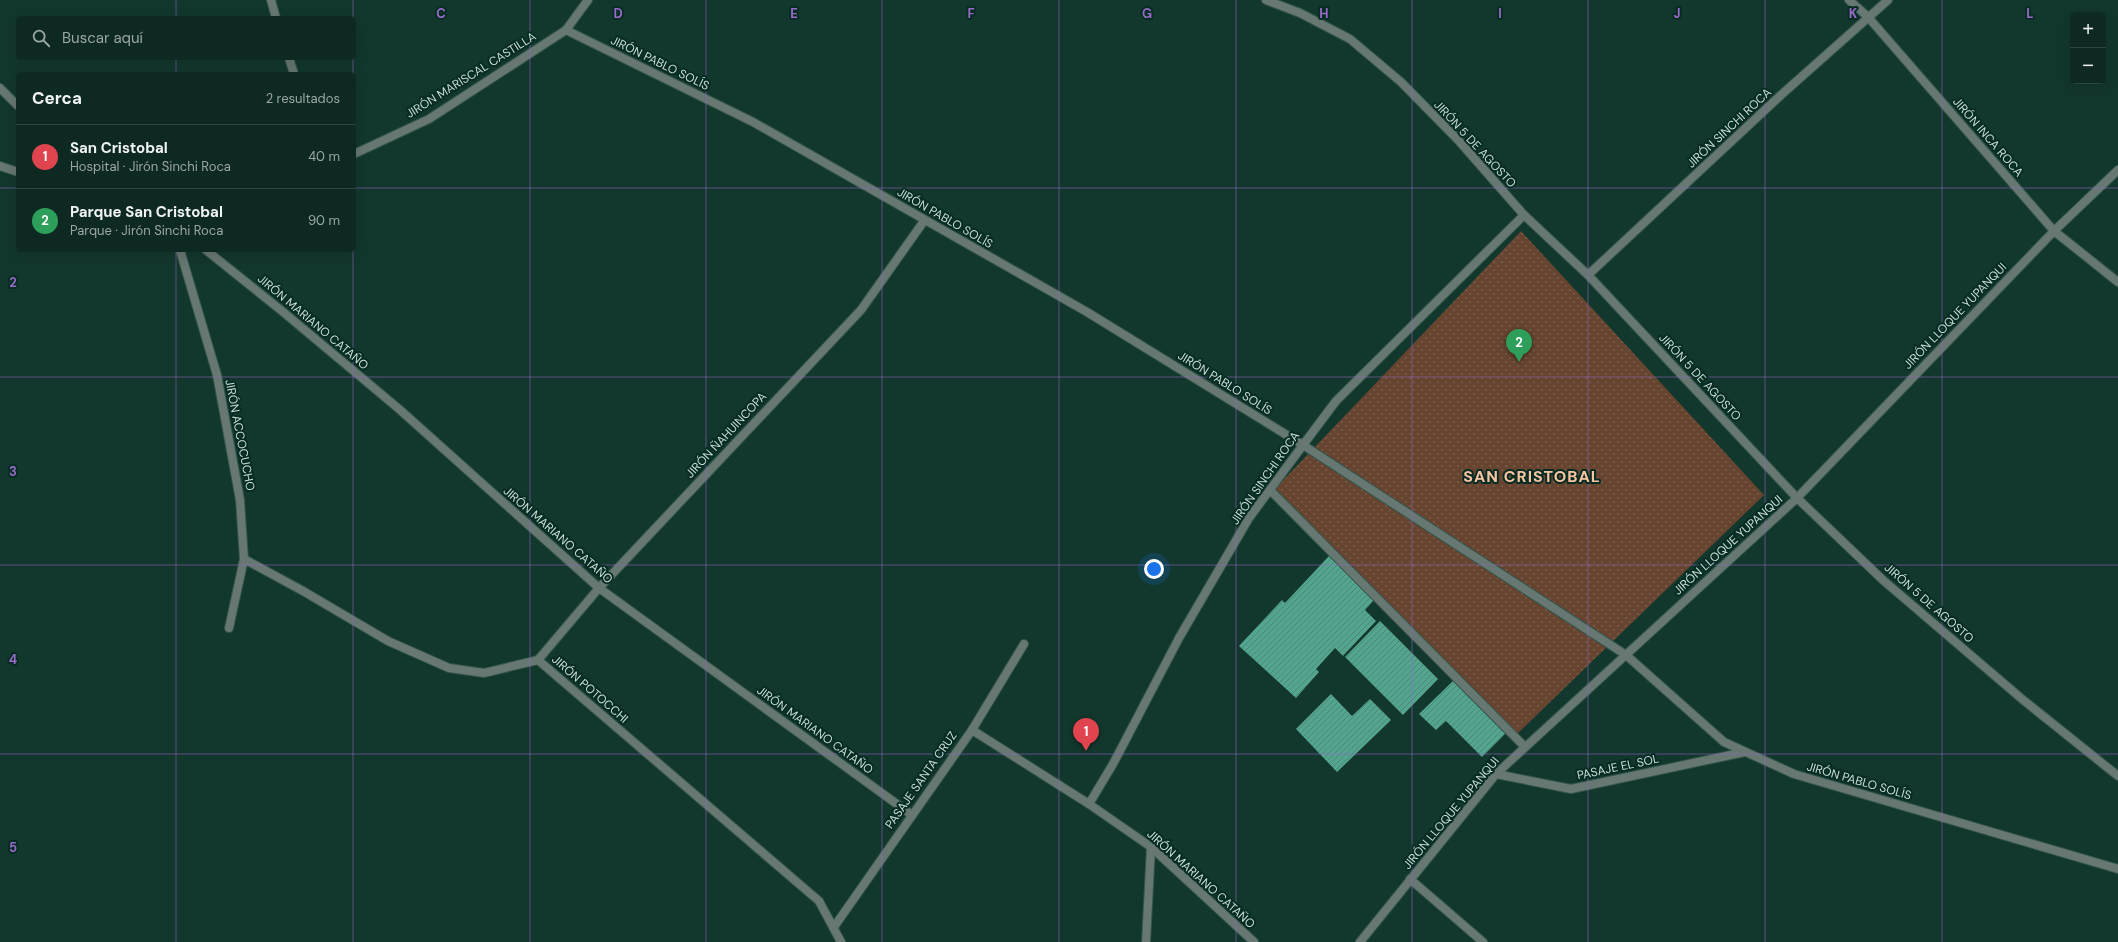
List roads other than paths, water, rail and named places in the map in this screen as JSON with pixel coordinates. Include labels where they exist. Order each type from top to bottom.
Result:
[{"type":"street","points":[[271,0],[275,16]]},
{"type":"street","name":"JIRÓN MARISCAL CASTILLA","points":[[356,153],[429,119],[566,30],[588,0]]},
{"type":"street","name":"JIRÓN 5 DE AGOSTO","points":[[1266,0],[1300,13],[1350,39],[1389,72],[1460,141],[1524,214],[1588,275],[1797,498],[1884,581],[2022,699],[2118,776]]},
{"type":"street","name":"JIRÓN INCA ROCA","points":[[1849,0],[1868,17],[2054,231],[2118,282]]},
{"type":"street","name":"JIRÓN SINCHI ROCA","points":[[1588,275],[1781,95],[1888,0]]},
{"type":"street","name":"JIRÓN PABLO SOLÍS","points":[[566,30],[753,122],[924,221],[1087,312],[1303,445],[1626,655],[1724,742],[1794,774],[2118,869]]},
{"type":"street","points":[[290,60],[293,72]]},
{"type":"street","points":[[0,88],[16,104]]},
{"type":"street","points":[[0,166],[16,171]]},
{"type":"street","name":"JIRÓN LLOQUE YUPANQUI","points":[[1360,942],[1496,774],[1797,498],[2054,231],[2118,170]]},
{"type":"street","name":"JIRÓN SINCHI ROCA","points":[[1089,804],[1113,764],[1179,638],[1250,518],[1303,445],[1336,401],[1524,214]]},
{"type":"street","name":"JIRÓN ÑAHUINCOPA","points":[[538,660],[599,588],[861,310],[924,221]]},
{"type":"street","name":"JIRÓN ACCOCUCHO","points":[[181,252],[217,375],[240,500],[244,559],[229,628]]},
{"type":"street","name":"JIRÓN MARIANO CATAÑO","points":[[208,252],[282,311],[399,410],[599,588],[912,815]]},
{"type":"street","points":[[1270,490],[1525,747]]},
{"type":"street","name":"JIRÓN POTOCCHI","points":[[244,559],[303,591],[388,641],[449,668],[484,673],[538,660],[819,901],[841,942]]},
{"type":"street","name":"PASAJE SANTA CRUZ","points":[[834,927],[972,730],[1024,644]]},
{"type":"street","name":"JIRÓN MARIANO CATAÑO","points":[[972,730],[1089,804],[1151,847],[1254,942]]},
{"type":"street","name":"PASAJE EL SOL","points":[[1496,774],[1571,789],[1745,752]]},
{"type":"street","points":[[1146,942],[1151,847]]},
{"type":"street","points":[[1410,879],[1483,942]]},
{"type":"place","name":"Parque San Cristobal","points":[[1519,362]]},
{"type":"place","name":"San Cristobal","points":[[1086,751]]},
{"type":"district","name":"SAN CRISTOBAL","points":[[1532,476]]}]
